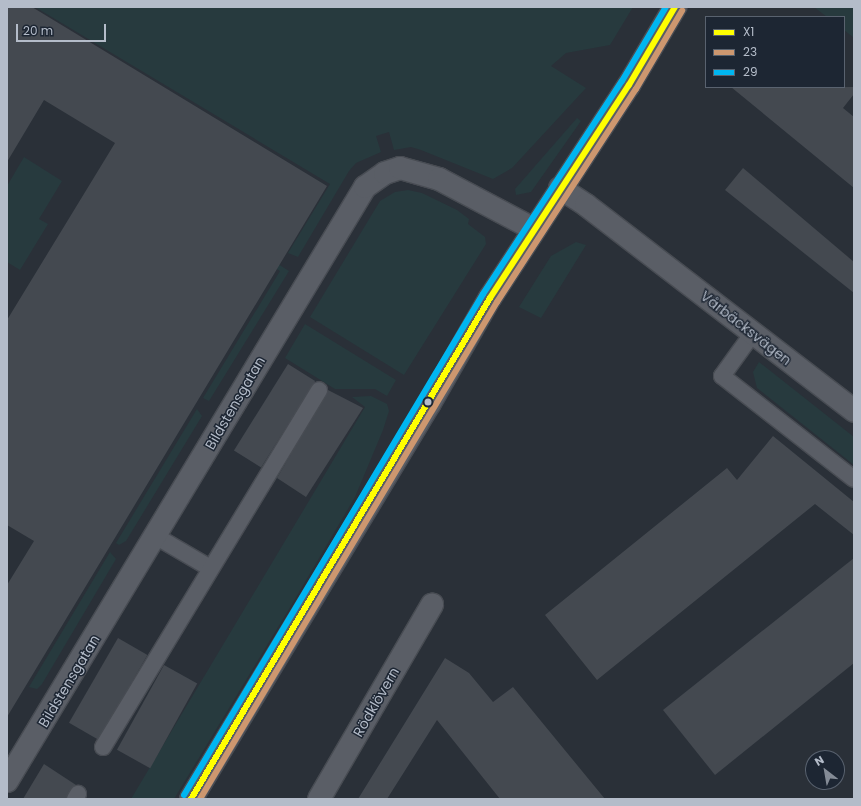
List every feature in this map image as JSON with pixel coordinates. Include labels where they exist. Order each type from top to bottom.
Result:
[{"type":"street","points":[[191,799],[430,403],[490,298],[560,188],[629,85],[675,7]]},
{"type":"street","name":"Bildstensgatan","points":[[7,781],[157,537],[365,187],[384,173],[400,168],[439,179],[534,229]]},
{"type":"street","name":"Vårbäcksvägen","points":[[560,188],[586,205],[854,411]]},
{"type":"street","name":"Rödklövern","points":[[319,799],[432,604]]},
{"type":"lane","points":[[753,333],[722,376],[854,479]]},
{"type":"lane","points":[[103,746],[319,390]]},
{"type":"lane","points":[[157,537],[210,568]]},
{"type":"green space","points":[[35,7],[633,7],[610,45],[566,53],[551,66],[586,88],[512,168],[493,179],[411,147],[394,150],[389,132],[376,136],[381,152],[356,163],[349,171],[298,257],[288,253],[330,184]]},
{"type":"green space","points":[[814,7],[854,7],[854,38],[845,31],[845,16],[826,16]]},
{"type":"green space","points":[[577,118],[581,121],[531,192],[516,195],[515,189]]},
{"type":"green space","points":[[24,157],[62,181],[39,219],[48,224],[20,270],[7,262],[7,186]]},
{"type":"green space","points":[[408,190],[422,193],[457,210],[469,219],[468,224],[485,237],[486,244],[404,375],[310,317],[380,201],[395,192]]},
{"type":"green space","points":[[576,242],[586,245],[541,318],[519,307],[551,256]]},
{"type":"green space","points":[[253,248],[289,271],[209,401],[203,398],[280,271],[251,253]]},
{"type":"green space","points":[[305,324],[396,380],[387,396],[375,389],[335,389],[285,358]]},
{"type":"green space","points":[[759,362],[854,437],[854,465],[757,388],[753,372]]},
{"type":"green space","points":[[371,396],[387,404],[389,411],[383,430],[355,497],[295,599],[174,799],[131,799],[365,407],[352,397]]},
{"type":"green space","points":[[197,409],[202,416],[126,541],[119,545],[116,543]]},
{"type":"green space","points":[[110,552],[116,559],[42,684],[37,689],[29,687]]},
{"type":"building","points":[[7,7],[32,7],[327,186],[7,717],[7,585],[34,541],[7,525],[7,320],[115,143],[44,100],[7,162]]},
{"type":"building","points":[[854,87],[854,94],[843,108],[854,117],[854,188],[732,88]]},
{"type":"building","points":[[743,168],[854,262],[854,293],[725,190]]},
{"type":"building","points":[[288,364],[315,381],[261,467],[234,451]]},
{"type":"building","points":[[328,390],[363,408],[306,497],[277,478]]},
{"type":"building","points":[[773,436],[854,502],[854,535],[815,504],[597,680],[545,615],[727,468],[737,480]]},
{"type":"building","points":[[854,558],[854,663],[715,775],[663,710]]},
{"type":"building","points":[[118,638],[147,655],[98,740],[69,723]]},
{"type":"building","points":[[445,658],[469,673],[493,702],[513,687],[605,799],[500,799],[437,720],[387,799],[358,799]]},
{"type":"building","points":[[164,665],[197,683],[150,768],[117,750]]},
{"type":"building","points":[[44,764],[76,785],[66,799],[23,799]]},
{"type":"transit line","name":"29","points":[[184,795],[483,294],[622,81],[666,7]]},
{"type":"transit line","name":"X1","points":[[191,799],[490,298],[629,85],[675,7]]},
{"type":"transit line","name":"23","points":[[200,799],[497,302],[636,89],[682,11]]}]
